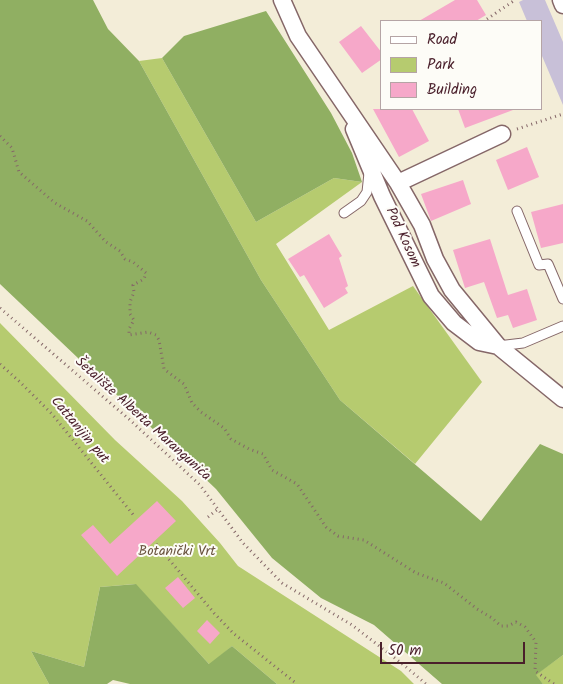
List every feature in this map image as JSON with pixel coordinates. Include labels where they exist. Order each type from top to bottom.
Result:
[{"type":"street","name":"Pod Kosom","points":[[282,0],[298,36],[398,183],[422,225],[435,259],[452,290],[498,346],[563,399]]},
{"type":"street","points":[[561,0],[563,5]]},
{"type":"street","name":"Pod Kosom","points":[[342,99],[406,247],[431,296],[454,323],[479,342],[498,346]]},
{"type":"street","points":[[398,183],[502,134]]},
{"type":"lane","points":[[344,213],[361,201],[367,192],[370,166]]},
{"type":"lane","points":[[517,212],[539,265],[548,264],[563,299]]},
{"type":"lane","points":[[498,346],[523,343],[563,326]]},
{"type":"path","points":[[487,19],[516,0]]},
{"type":"path","points":[[502,134],[563,114]]},
{"type":"path","points":[[0,136],[12,148],[19,172],[55,203],[87,221],[106,242],[120,251],[125,259],[133,262],[146,273],[144,278],[132,285],[134,292],[130,302],[130,314],[134,320],[129,329],[129,335],[148,332],[156,335],[159,340],[164,369],[184,384],[192,403],[201,412],[224,428],[231,439],[263,454],[272,470],[297,484],[326,527],[338,536],[364,540],[416,573],[444,583],[501,626],[508,626],[516,622],[525,627],[536,642],[534,670],[554,684]]},
{"type":"path","name":"Šetalište Alberta Marangunića","points":[[0,308],[130,420],[200,485],[243,543],[282,583],[352,625],[426,684]]},
{"type":"path","name":"Cattanijin put","points":[[0,364],[52,414],[135,517]]},
{"type":"path","points":[[208,517],[218,509]]},
{"type":"path","points":[[156,544],[214,613],[233,632],[297,684]]},
{"type":"shaded area","points":[[523,0],[545,0],[563,42],[563,105],[543,58],[543,20],[527,20],[519,2]]},
{"type":"green space","points":[[0,0],[93,0],[108,29],[139,61],[261,280],[340,400],[481,521],[540,444],[563,454],[563,655],[536,675],[543,684],[442,684],[374,625],[321,598],[272,558],[216,489],[0,284]]},
{"type":"green space","points":[[266,11],[331,113],[352,153],[362,182],[334,178],[256,222],[162,58],[184,36]]},
{"type":"green space","points":[[162,58],[256,222],[334,178],[362,182],[276,244],[329,330],[413,286],[482,382],[415,464],[340,400],[261,280],[139,61]]},
{"type":"green space","name":"Botanički Vrt","points":[[0,323],[115,440],[182,501],[238,566],[401,671],[414,684],[277,684],[232,646],[210,665],[135,584],[100,587],[84,667],[31,651],[49,684],[0,684]]},
{"type":"green space","points":[[136,584],[209,664],[232,646],[277,684],[130,684],[113,680],[107,684],[49,684],[31,651],[84,667],[100,587]]},
{"type":"green space","points":[[563,655],[563,684],[543,684],[535,675]]},
{"type":"building","points":[[455,0],[477,0],[486,15],[478,20],[421,20]]},
{"type":"building","points":[[361,26],[380,50],[380,60],[362,73],[339,42]]},
{"type":"building","points":[[373,109],[413,110],[429,141],[399,157]]},
{"type":"building","points":[[458,110],[513,110],[465,128]]},
{"type":"building","points":[[527,147],[539,177],[508,190],[496,160]]},
{"type":"building","points":[[463,180],[471,204],[431,221],[421,194]]},
{"type":"building","points":[[563,204],[563,243],[541,248],[531,212]]},
{"type":"building","points":[[329,234],[342,256],[339,258],[348,286],[345,288],[348,293],[324,308],[304,275],[300,277],[288,259]]},
{"type":"building","points":[[490,239],[508,295],[527,289],[537,320],[513,328],[508,315],[497,318],[484,282],[465,288],[453,250]]},
{"type":"building","points":[[157,501],[176,521],[117,576],[81,535],[93,525],[110,544]]},
{"type":"building","points":[[178,577],[195,598],[183,608],[165,588]]},
{"type":"building","points":[[207,620],[220,633],[210,644],[197,631]]}]
